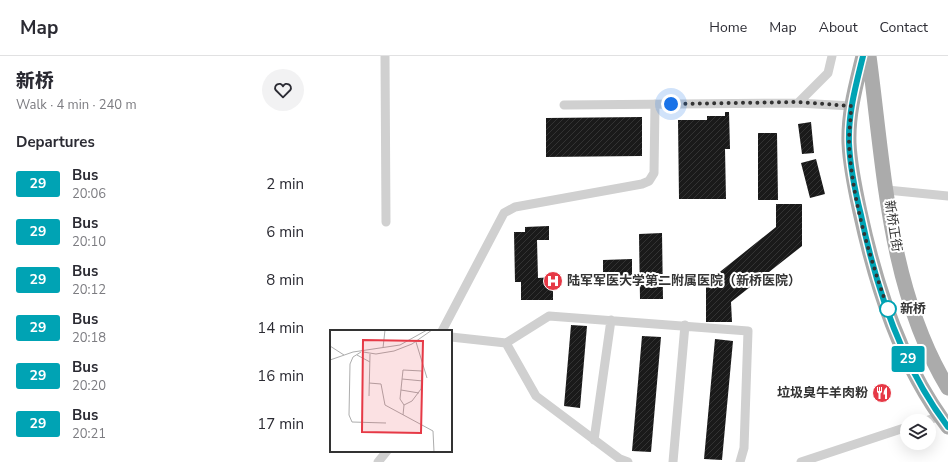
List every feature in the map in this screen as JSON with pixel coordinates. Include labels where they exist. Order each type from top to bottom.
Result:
[{"type":"main road","name":"新桥正街","points":[[863,56],[851,106],[849,142],[854,181],[874,271],[906,354],[938,421]]},
{"type":"main road","name":"新桥正街","points":[[869,56],[887,190],[897,254],[903,281],[926,342],[948,388]]},
{"type":"street","points":[[385,56],[386,222]]},
{"type":"street","points":[[798,102],[828,73],[832,56]]},
{"type":"street","points":[[564,105],[798,102],[851,106]]},
{"type":"street","points":[[443,330],[504,213],[515,207],[642,184],[648,181],[654,173],[656,104]]},
{"type":"street","points":[[887,190],[948,196]]},
{"type":"street","points":[[452,337],[506,343],[549,316],[685,325],[748,331],[744,448],[740,462]]},
{"type":"street","points":[[594,440],[611,320]]},
{"type":"street","points":[[673,462],[685,325]]},
{"type":"street","points":[[506,343],[536,396],[620,459],[628,462]]},
{"type":"street","points":[[801,462],[900,429]]},
{"type":"street","points":[[378,462],[386,452]]},
{"type":"building","points":[[725,112],[729,112],[730,149],[725,149],[726,199],[679,199],[678,120],[707,120],[707,116],[725,116]]},
{"type":"building","points":[[642,117],[642,156],[546,157],[546,118]]},
{"type":"building","points":[[811,122],[814,153],[802,154],[798,124]]},
{"type":"building","points":[[758,133],[777,133],[778,200],[758,200]]},
{"type":"building","points":[[816,159],[825,194],[810,198],[801,163]]},
{"type":"building","points":[[776,204],[802,204],[802,246],[731,302],[732,322],[706,322],[706,283],[776,227]]},
{"type":"building","points":[[549,226],[549,240],[537,240],[538,278],[553,277],[553,300],[521,300],[521,282],[515,282],[514,232],[525,232],[525,227]]},
{"type":"building","points":[[662,233],[663,299],[640,299],[639,234]]},
{"type":"building","points":[[632,259],[632,285],[603,285],[603,260]]},
{"type":"building","points":[[590,274],[595,274],[596,279],[590,279]]},
{"type":"building","points":[[571,325],[587,326],[580,408],[564,406]]},
{"type":"building","points":[[642,336],[661,337],[651,452],[632,451]]},
{"type":"building","points":[[715,339],[733,341],[722,460],[704,459]]},
{"type":"bus line","name":"29","points":[[863,56],[851,106],[849,142],[854,181],[863,224],[874,271],[906,354],[924,390],[948,427]]},
{"type":"place","name":"陆军军医大学第二附属医院（新桥医院）","points":[[553,281]]},
{"type":"place","name":"新桥","points":[[888,309]]},
{"type":"place","name":"垃圾臭牛羊肉粉","points":[[882,393]]},
{"type":"route","points":[[671,104],[798,102],[851,106],[849,142],[854,181],[874,271],[890,315],[888,309]]}]
